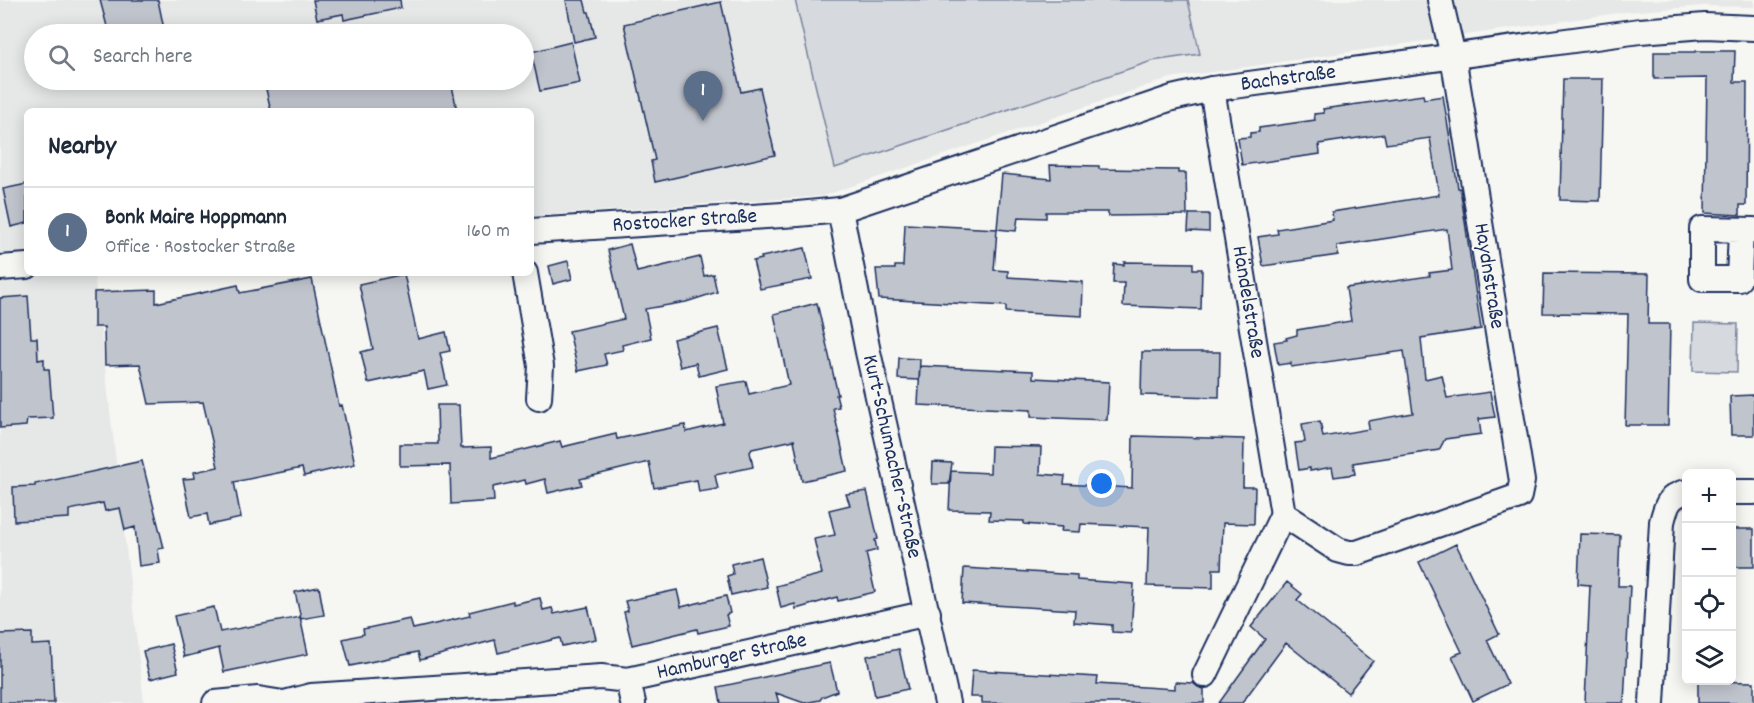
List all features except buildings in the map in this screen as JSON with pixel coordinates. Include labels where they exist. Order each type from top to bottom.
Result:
[{"type":"street","name":"Haydnstraße","points":[[1283,514],[1338,550],[1357,553],[1519,496],[1522,481],[1453,56],[1440,0]]},
{"type":"street","name":"Bachstraße","points":[[840,210],[1172,98],[1212,90],[1645,30],[1706,26],[1754,28]]},
{"type":"street","name":"Händelstraße","points":[[1212,90],[1283,514]]},
{"type":"street","name":"Rostocker Straße","points":[[534,231],[840,210]]},
{"type":"street","name":"Kurt-Schumacher-Straße","points":[[840,210],[868,352],[947,703]]},
{"type":"street","points":[[0,268],[24,266]]},
{"type":"street","points":[[526,276],[541,366],[539,398]]},
{"type":"street","points":[[1736,492],[1754,492]]},
{"type":"street","points":[[1652,703],[1662,522],[1677,497]]},
{"type":"street","points":[[1205,675],[1283,514]]},
{"type":"street","name":"Hamburger Straße","points":[[215,703],[258,699],[284,703],[311,696],[602,677],[630,692],[928,613]]},
{"type":"shaded area","points":[[0,0],[1754,0],[1754,7],[1704,6],[1625,12],[1170,78],[823,196],[534,216],[534,108],[24,108],[24,276],[94,276],[144,703],[0,703]]},
{"type":"shaded area","points":[[795,0],[1188,0],[1200,54],[1152,61],[835,168]]},
{"type":"shaded area","points":[[1694,323],[1738,324],[1737,372],[1693,371]]},
{"type":"place","name":"Bonk Maire Hoppmann","points":[[703,121]]}]
